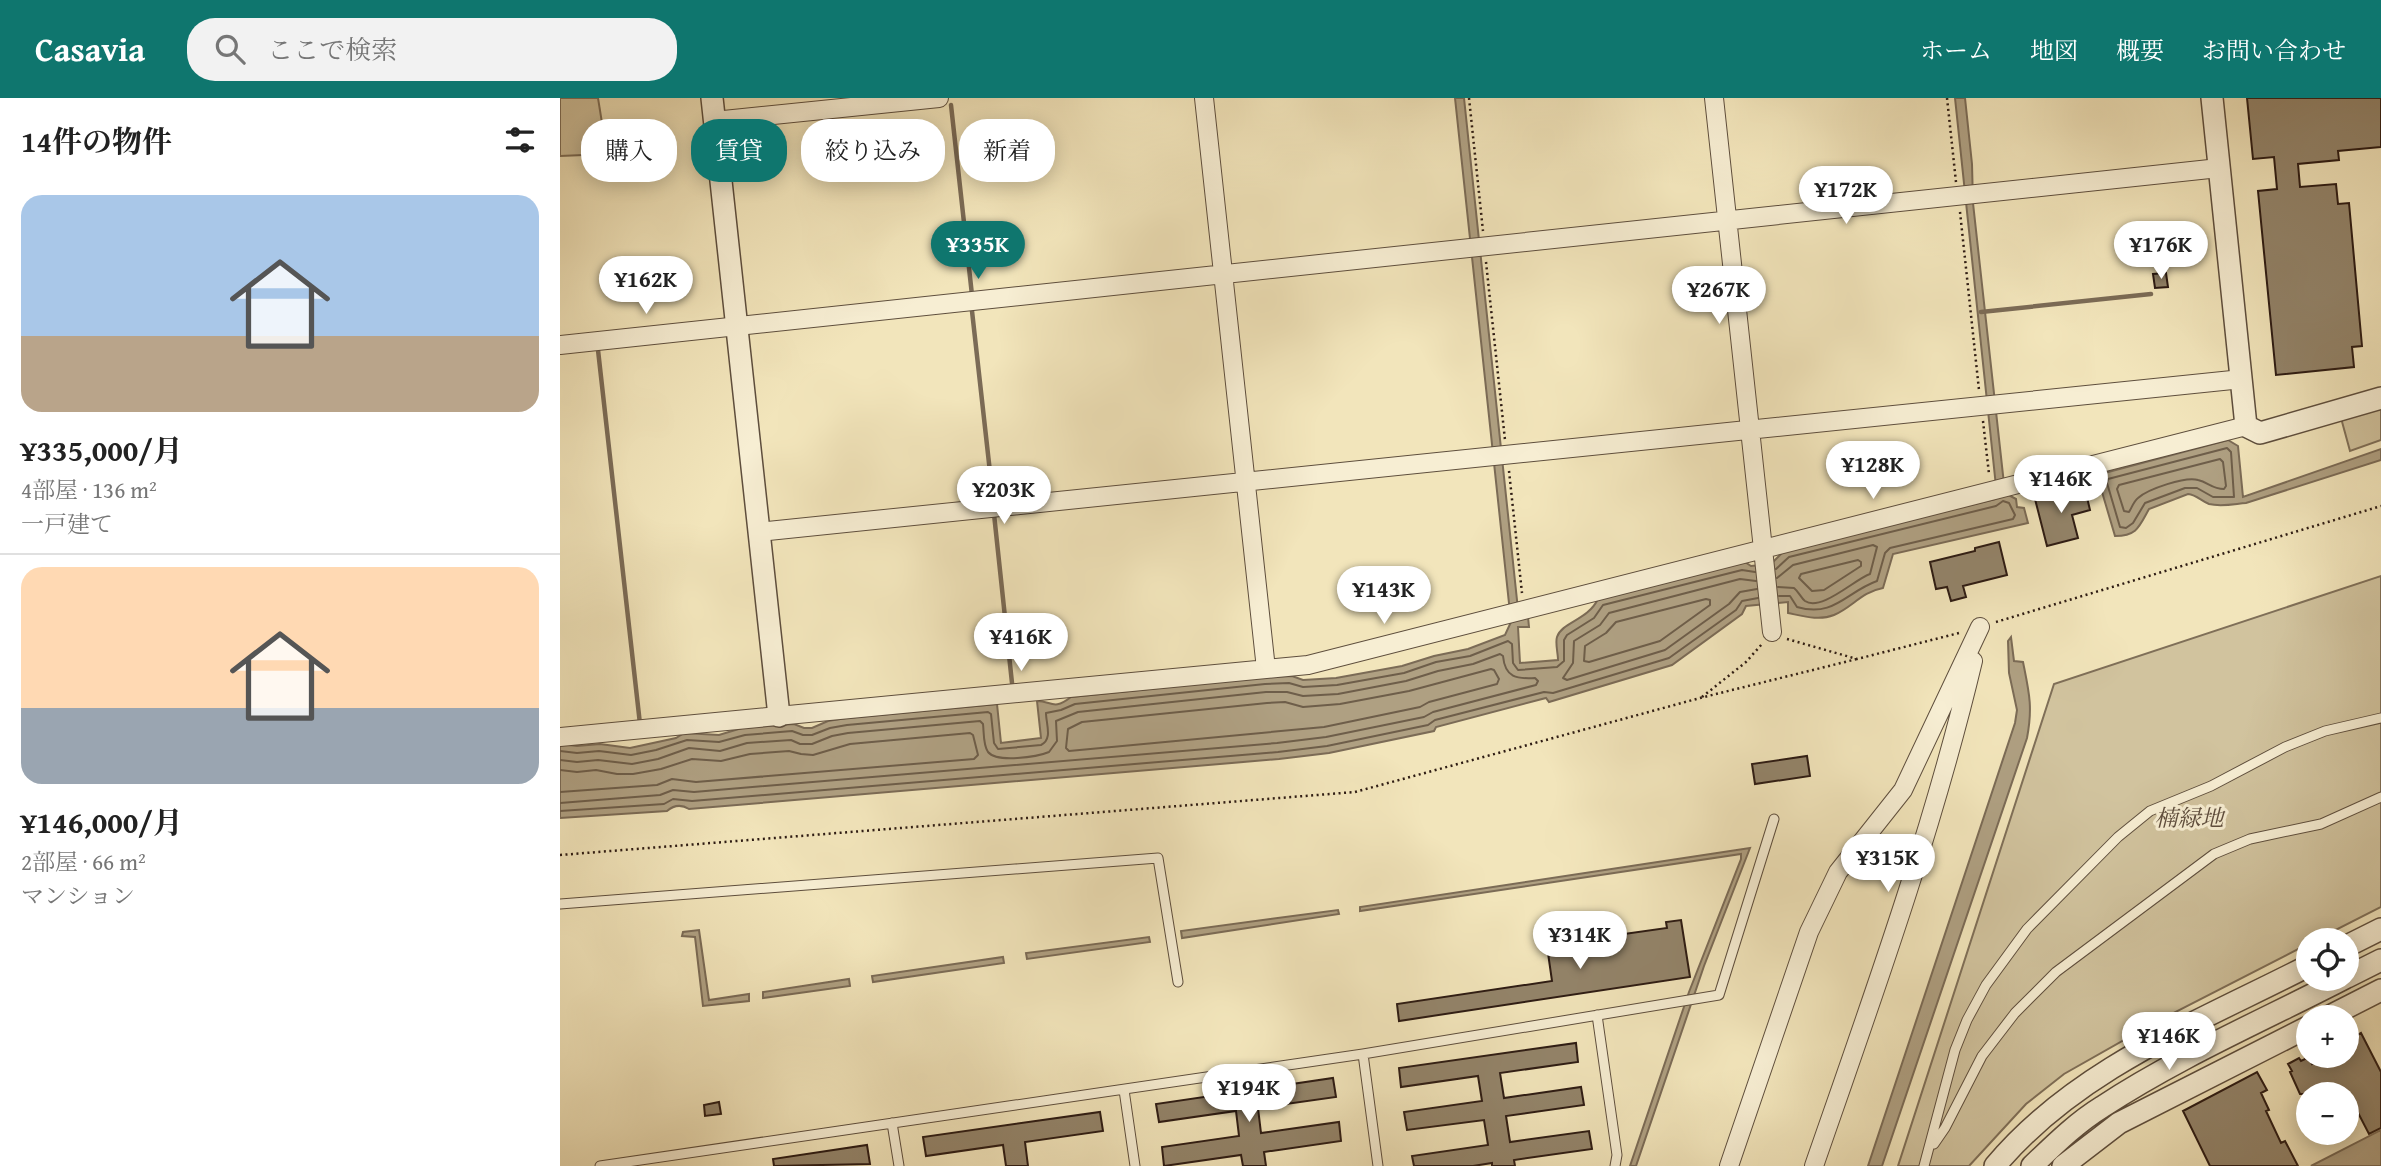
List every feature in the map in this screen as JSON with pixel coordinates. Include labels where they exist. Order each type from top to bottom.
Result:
[{"type":"street","points":[[712,98],[715,119]]},
{"type":"street","points":[[734,119],[939,98]]},
{"type":"street","points":[[1204,98],[1266,669]]},
{"type":"street","points":[[1714,98],[1771,626]]},
{"type":"street","points":[[2212,98],[2246,425]]},
{"type":"street","points":[[560,345],[2219,168]]},
{"type":"street","points":[[721,182],[779,716]]},
{"type":"street","points":[[758,532],[2242,379]]},
{"type":"street","points":[[560,737],[1308,665],[1763,554],[1997,489],[2246,425],[2260,433],[2381,398]]},
{"type":"street","points":[[1728,1166],[1808,932],[1838,872],[1903,790],[1980,627]]},
{"type":"street","points":[[1814,1166],[1913,881],[1959,717],[1980,627]]},
{"type":"street","points":[[2359,940],[2381,929]]},
{"type":"street","points":[[2359,971],[2381,960]]},
{"type":"street","points":[[1995,1166],[2044,1116],[2084,1085],[2138,1052],[2296,972]]},
{"type":"street","points":[[2352,1005],[2381,990]]},
{"type":"street","points":[[2032,1166],[2062,1137],[2121,1095],[2321,991]]},
{"type":"street","points":[[2063,1166],[2119,1123],[2296,1033]]},
{"type":"lane","points":[[1924,1166],[1955,1050],[1986,985],[2026,929],[2118,837],[2150,811],[2211,786],[2286,747],[2325,732],[2381,718]]},
{"type":"lane","points":[[1929,1151],[1945,1128],[1982,1056],[2015,1013],[2056,972],[2214,854],[2250,839],[2321,824],[2381,797]]},
{"type":"lane","points":[[600,1166],[661,1162],[892,1123],[1363,1054],[1719,995],[1774,819]]},
{"type":"lane","points":[[560,904],[1158,858],[1178,982]]},
{"type":"lane","points":[[1597,1015],[1617,1155],[1615,1166]]},
{"type":"lane","points":[[1363,1054],[1378,1166]]},
{"type":"lane","points":[[1124,1090],[1135,1166]]},
{"type":"lane","points":[[892,1123],[899,1166]]},
{"type":"path","points":[[1468,98],[1478,247],[1517,612]]},
{"type":"path","points":[[1947,98],[1965,195],[1997,489]]},
{"type":"path","points":[[560,855],[1355,792],[1700,698],[1980,627],[2381,506]]},
{"type":"path","points":[[1700,698],[1746,662],[1771,626],[1798,643],[1857,659]]},
{"type":"green space","points":[[560,98],[598,98],[601,119],[581,119],[581,155],[560,156]]},
{"type":"green space","points":[[2381,407],[2381,440],[2350,451],[2341,418]]},
{"type":"green space","name":"楠緑地","points":[[2381,576],[2381,907],[2340,928],[2296,928],[2296,950],[2156,1022],[2064,1074],[2026,1104],[1969,1166],[1898,1166],[2054,684]]},
{"type":"water","points":[[1455,98],[1464,98],[1519,619],[1528,617],[1529,627],[1518,627],[1520,663],[1558,660],[1556,639],[1560,632],[1588,612],[1598,599],[1745,562],[1751,566],[1771,564],[1785,550],[1995,499],[1997,496],[1955,98],[1965,98],[1973,203],[2005,493],[2016,499],[2017,507],[2024,508],[2028,523],[1893,554],[1883,588],[1869,593],[1828,617],[1805,617],[1788,613],[1788,602],[1746,606],[1742,614],[1672,665],[1549,702],[1546,698],[1436,727],[1434,731],[1329,753],[560,818],[560,744],[600,744],[630,748],[676,738],[684,733],[719,735],[742,728],[794,724],[812,728],[828,721],[846,718],[997,704],[1001,743],[1041,738],[1037,701],[1060,704],[1071,697],[1265,677],[1292,676],[1303,680],[1336,678],[1402,666],[1468,649],[1505,635],[1511,622]]},
{"type":"water","points":[[2228,440],[2238,446],[2243,497],[2381,449],[2381,460],[2246,503],[2214,505],[2188,494],[2149,509],[2133,532],[2115,536],[2097,475]]},
{"type":"water","points":[[2011,637],[2014,661],[2023,662],[2028,691],[2030,717],[2027,738],[1882,1166],[1868,1166],[2015,723],[2017,710],[2009,673],[2008,641]]},
{"type":"water","points":[[1750,848],[1704,966],[1636,1166],[1630,1166],[1689,992],[1741,854],[1360,911],[1360,907]]},
{"type":"water","points":[[1338,910],[1339,914],[1182,938],[1181,931]]},
{"type":"water","points":[[699,930],[709,1000],[749,994],[749,1001],[703,1006],[695,937],[682,936],[683,932]]},
{"type":"water","points":[[1149,937],[1150,942],[1027,959],[1026,953]]},
{"type":"water","points":[[1003,957],[1004,963],[873,982],[872,976]]},
{"type":"water","points":[[849,979],[850,986],[763,998],[763,992]]},
{"type":"water","points":[[2381,1130],[2381,1166],[2311,1166],[2352,1145],[2359,1145],[2359,1141]]},
{"type":"building","points":[[2247,98],[2381,98],[2381,147],[2338,151],[2339,160],[2298,164],[2300,187],[2336,184],[2338,204],[2349,203],[2362,346],[2352,347],[2354,367],[2276,375],[2258,191],[2277,189],[2274,157],[2253,159]]},
{"type":"building","points":[[2166,273],[2168,287],[2155,288],[2153,274]]},
{"type":"building","points":[[2085,489],[2090,510],[2072,515],[2078,538],[2047,546],[2035,499]]},
{"type":"building","points":[[1999,542],[2007,575],[1963,586],[1966,597],[1951,601],[1947,587],[1936,589],[1930,562]]},
{"type":"building","points":[[1807,756],[1810,776],[1755,784],[1752,764]]},
{"type":"building","points":[[1681,920],[1690,977],[1399,1021],[1397,1004],[1552,981],[1546,939],[1559,937],[1560,943],[1667,928],[1666,922]]},
{"type":"building","points":[[2361,1033],[2381,1072],[2381,1128],[2369,1134],[2359,1115],[2359,1082],[2296,1082],[2296,1085],[2288,1064],[2296,1060],[2296,1068],[2359,1068]]},
{"type":"building","points":[[1576,1043],[1578,1062],[1500,1073],[1504,1098],[1581,1087],[1584,1105],[1506,1116],[1510,1142],[1589,1131],[1592,1149],[1514,1160],[1515,1166],[1492,1166],[1492,1163],[1473,1166],[1414,1166],[1412,1156],[1488,1145],[1484,1120],[1407,1130],[1404,1112],[1482,1101],[1478,1076],[1401,1087],[1399,1068]]},
{"type":"building","points":[[2257,1072],[2267,1090],[2261,1093],[2269,1110],[2266,1111],[2281,1143],[2285,1141],[2298,1166],[2210,1166],[2183,1111]]},
{"type":"building","points":[[1333,1078],[1336,1097],[1258,1108],[1261,1133],[1339,1122],[1341,1141],[1264,1152],[1266,1166],[1243,1166],[1241,1155],[1164,1166],[1162,1147],[1239,1136],[1236,1111],[1159,1122],[1156,1104]]},
{"type":"building","points":[[719,1102],[721,1114],[705,1116],[704,1105]]},
{"type":"building","points":[[1100,1112],[1103,1131],[1025,1142],[1028,1166],[1006,1166],[1003,1145],[926,1156],[923,1137]]},
{"type":"building","points":[[867,1145],[870,1164],[774,1166],[773,1159]]},
{"type":"waterway","points":[[951,105],[972,295]]},
{"type":"waterway","points":[[1981,312],[2151,294]]},
{"type":"waterway","points":[[972,311],[993,499]]},
{"type":"waterway","points":[[598,350],[640,724]]},
{"type":"waterway","points":[[994,514],[1012,683]]}]
